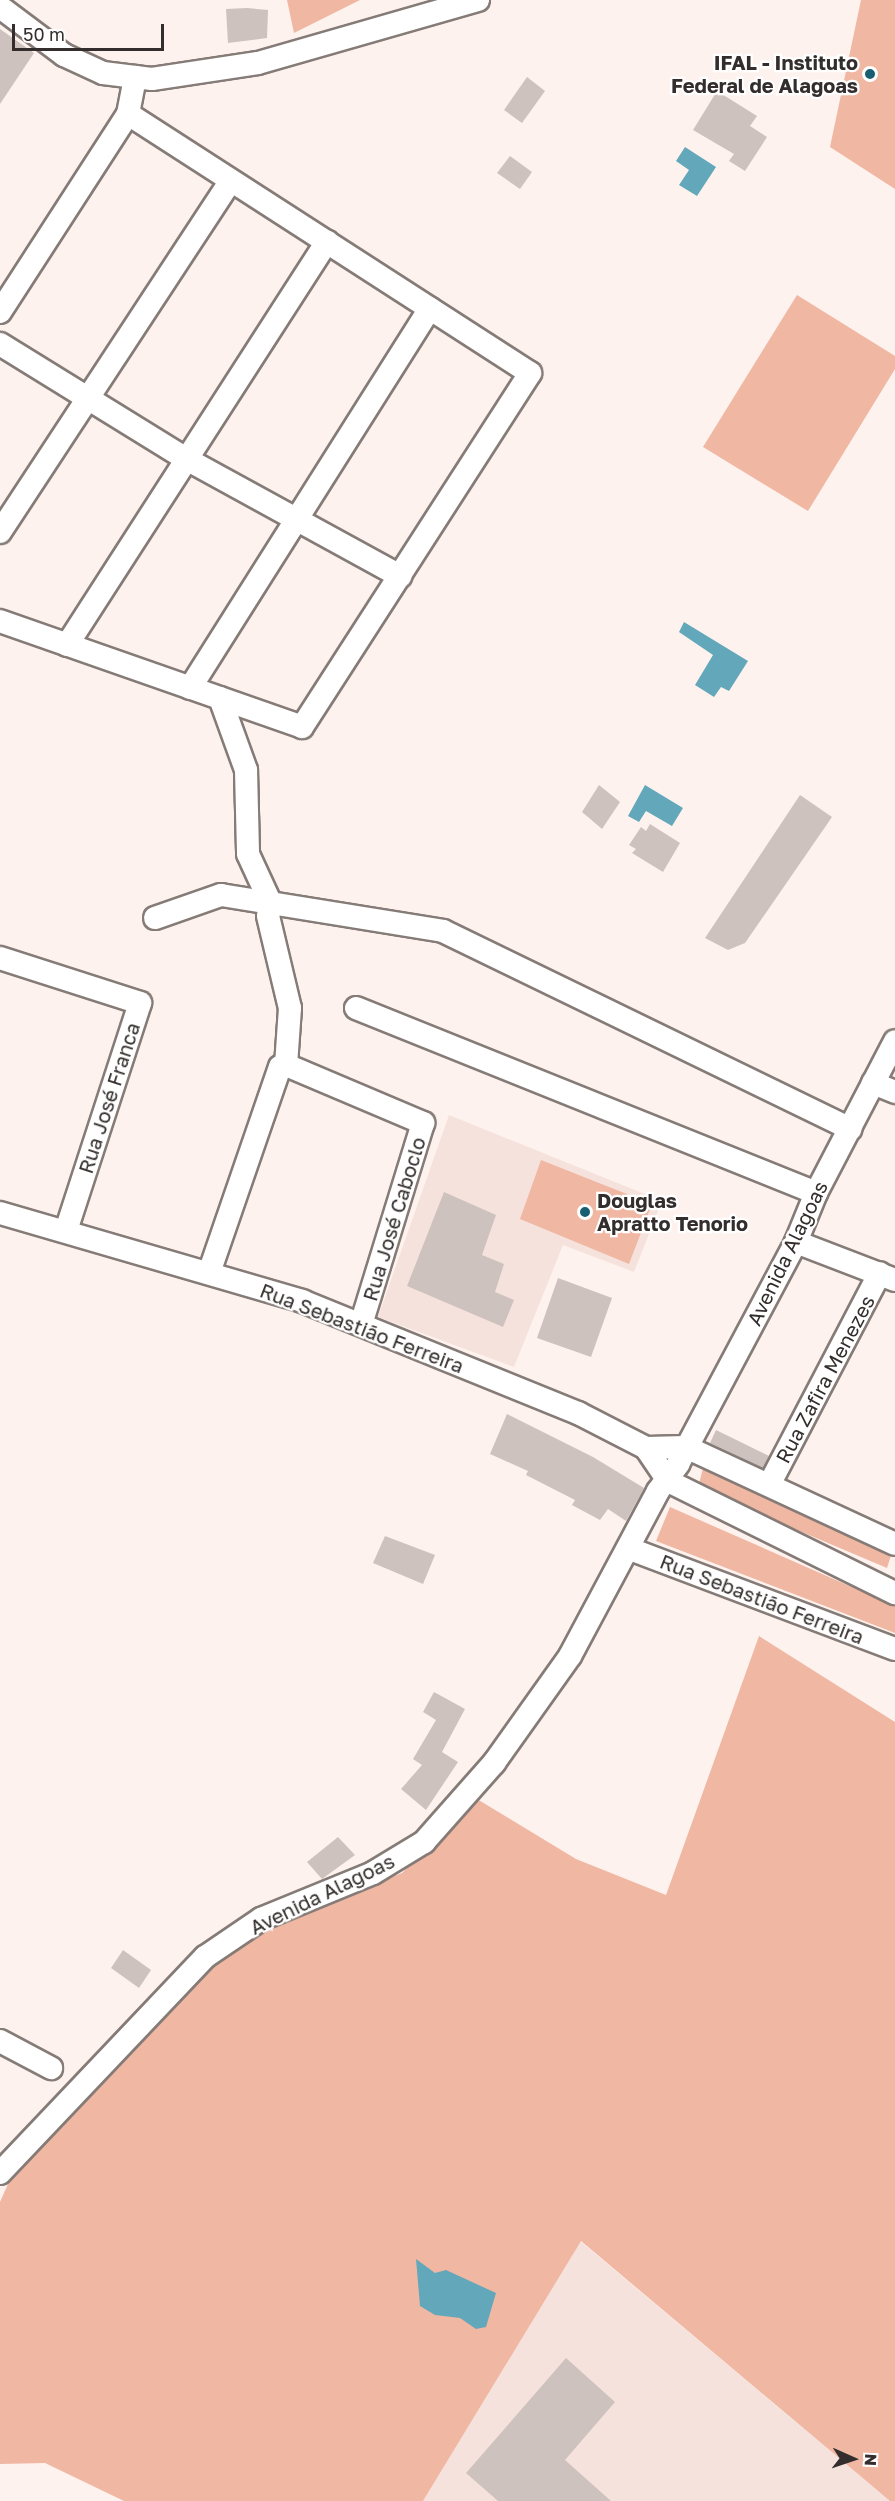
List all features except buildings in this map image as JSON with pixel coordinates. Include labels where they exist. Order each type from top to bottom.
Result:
[{"type":"street","points":[[0,7],[64,55],[103,73],[152,79],[258,63],[478,0]]},
{"type":"street","points":[[0,312],[128,114],[135,77]]},
{"type":"street","points":[[0,621],[302,727],[530,373],[128,114]]},
{"type":"street","points":[[0,532],[231,181]]},
{"type":"street","points":[[67,645],[327,242]]},
{"type":"street","points":[[190,688],[297,522],[430,308]]},
{"type":"street","points":[[0,344],[89,396],[188,460],[297,522],[400,576]]},
{"type":"street","points":[[209,1273],[284,1065],[290,1008],[268,916],[271,904],[249,854],[246,770],[220,698]]},
{"type":"street","points":[[155,918],[220,895],[443,931],[850,1128]]},
{"type":"street","name":"Rua José Franca","points":[[0,958],[140,1003],[66,1231]]},
{"type":"street","points":[[356,1008],[816,1193]]},
{"type":"street","name":"Avenida Alagoas","points":[[0,2173],[206,1957],[261,1919],[373,1874],[424,1842],[494,1763],[570,1656],[630,1549],[796,1242],[816,1193],[895,1041]]},
{"type":"street","name":"Rua José Caboclo","points":[[284,1065],[423,1124],[361,1324]]},
{"type":"street","points":[[873,1083],[895,1092]]},
{"type":"street","name":"Rua Sebastião Ferreira","points":[[0,1213],[302,1301],[578,1413],[646,1448],[672,1471],[892,1585]]},
{"type":"street","points":[[796,1242],[888,1277]]},
{"type":"street","name":"Rua Zafira Menezes","points":[[769,1485],[888,1277]]},
{"type":"street","name":"Rua Sebastião Ferreira","points":[[646,1448],[672,1471],[769,1485],[895,1544]]},
{"type":"street","name":"Rua Sebastião Ferreira","points":[[630,1549],[895,1649]]},
{"type":"street","points":[[0,2041],[51,2068]]},
{"type":"shaded area","points":[[287,0],[360,0],[294,33]]},
{"type":"shaded area","name":"IFAL - Instituto Federal de Alagoas","points":[[861,0],[895,0],[895,189],[830,147]]},
{"type":"shaded area","points":[[797,295],[895,356],[895,369],[808,511],[703,447]]},
{"type":"shaded area","points":[[449,1115],[662,1201],[634,1272],[563,1245],[514,1367],[378,1317]]},
{"type":"shaded area","name":"Douglas Apratto Tenorio","points":[[541,1160],[652,1204],[629,1264],[520,1219]]},
{"type":"shaded area","points":[[703,1468],[893,1549],[887,1568],[698,1488]]},
{"type":"shaded area","points":[[670,1507],[895,1606],[895,1633],[656,1541]]},
{"type":"shaded area","points":[[759,1636],[895,1722],[895,2501],[890,2501],[581,2241],[423,2501],[124,2501],[45,2463],[0,2464],[0,2202],[8,2184],[211,1964],[270,1927],[402,1873],[477,1799],[576,1859],[666,1895]]},
{"type":"shaded area","points":[[580,2241],[890,2501],[423,2501]]},
{"type":"water","points":[[685,147],[716,167],[697,196],[679,185],[689,170],[676,161]]},
{"type":"water","points":[[684,622],[748,661],[729,691],[721,687],[714,697],[695,685],[713,655],[679,632]]},
{"type":"water","points":[[645,785],[683,808],[672,826],[646,811],[639,822],[628,816]]},
{"type":"water","points":[[416,2259],[435,2273],[446,2270],[496,2293],[486,2327],[476,2329],[460,2318],[435,2315],[420,2306]]},
{"type":"place","name":"IFAL - Instituto Federal de Alagoas","points":[[870,74]]},
{"type":"place","name":"Douglas Apratto Tenorio","points":[[585,1212]]}]
